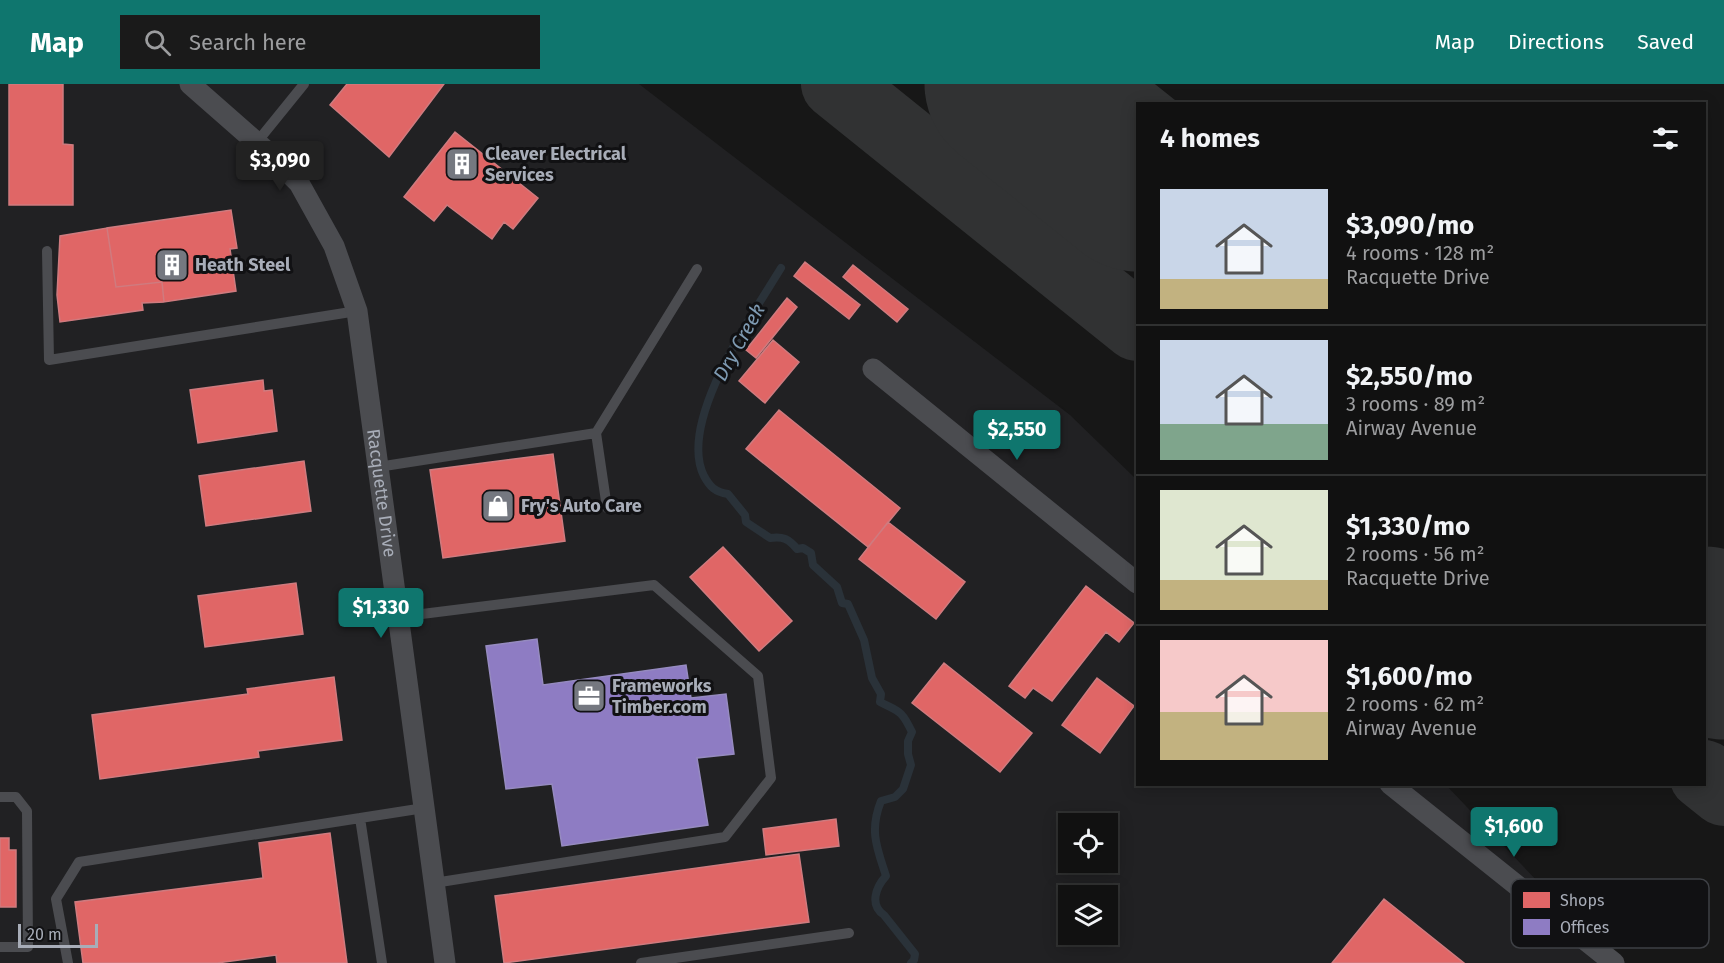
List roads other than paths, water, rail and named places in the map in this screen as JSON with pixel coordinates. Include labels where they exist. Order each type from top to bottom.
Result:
[{"type":"street","name":"Racquette Drive","points":[[190,84],[257,142],[299,183],[334,246],[357,311],[445,963]]},
{"type":"street","points":[[873,369],[1136,582]]},
{"type":"street","points":[[1393,786],[1511,881]]},
{"type":"street","points":[[1595,948],[1614,963]]},
{"type":"lane","points":[[257,142],[304,84]]},
{"type":"lane","points":[[46,250],[49,360],[357,311]]},
{"type":"lane","points":[[607,508],[596,433],[698,269]]},
{"type":"lane","points":[[378,467],[596,433]]},
{"type":"lane","points":[[398,617],[654,585],[758,676],[771,778],[725,837],[434,883]]},
{"type":"lane","points":[[0,796],[16,796],[27,811],[28,946],[0,947]]},
{"type":"lane","points":[[68,963],[56,899],[79,862],[424,808]]},
{"type":"lane","points":[[360,818],[382,963]]},
{"type":"lane","points":[[641,963],[849,933]]},
{"type":"waterway","name":"Dry Creek","points":[[781,268],[753,312],[722,369],[709,399],[701,427],[698,453],[708,483],[716,490],[728,494],[745,515],[746,522],[770,538],[785,539],[797,549],[803,548],[811,553],[813,565],[837,587],[842,603],[848,604],[864,640],[872,678],[881,694],[880,702],[899,712],[912,732],[908,741],[911,765],[903,789],[895,797],[881,801],[875,821],[877,848],[886,876],[879,885],[875,901],[879,911],[915,954],[911,963]]},
{"type":"place","name":"Cleaver Electrical Services","points":[[462,164]]},
{"type":"place","name":"Heath Steel","points":[[172,265]]},
{"type":"place","name":"Fry's Auto Care","points":[[498,506]]},
{"type":"place","name":"Frameworks Timber.com","points":[[589,696]]}]
